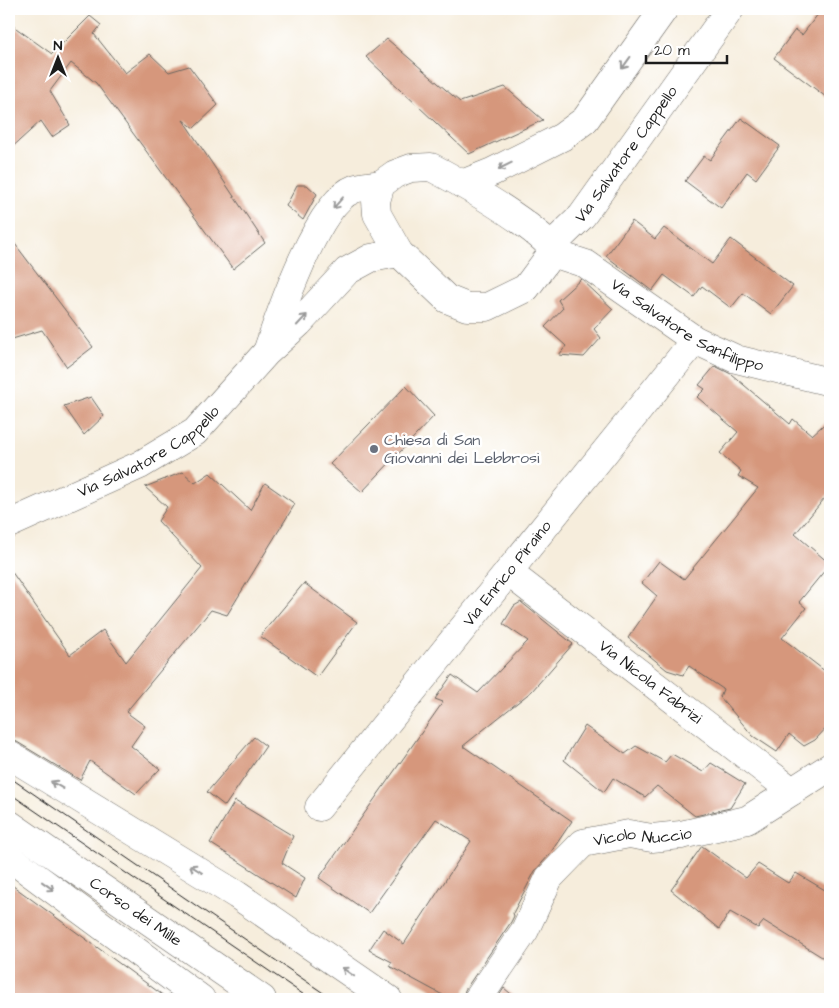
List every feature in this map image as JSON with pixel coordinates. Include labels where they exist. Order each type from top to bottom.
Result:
[{"type":"street","points":[[462,184],[492,172],[562,137],[585,120],[664,9]]},
{"type":"street","name":"Via Salvatore Cappello","points":[[266,353],[303,255],[339,201],[353,189],[381,184],[376,201],[376,214],[399,254],[446,299],[467,307],[487,307],[526,288],[551,250],[582,216],[730,9]]},
{"type":"street","name":"Via Salvatore Sanfilippo","points":[[381,184],[395,174],[411,168],[431,167],[462,184],[516,219],[551,250],[586,264],[695,340],[736,359],[830,382]]},
{"type":"street","name":"Via Salvatore Cappello","points":[[9,524],[140,465],[195,432],[266,353],[299,323],[348,271],[371,258],[399,254]]},
{"type":"street","name":"Via Enrico Piraino","points":[[319,807],[695,340]]},
{"type":"street","name":"Via Nicola Fabrizi","points":[[508,572],[792,791]]},
{"type":"street","points":[[9,755],[237,895],[388,999]]},
{"type":"street","name":"Vicolo Nuccio","points":[[478,999],[525,930],[549,878],[583,843],[629,834],[652,838],[680,835],[747,820],[830,767]]},
{"type":"street","name":"Corso dei Mille","points":[[9,824],[262,999]]},
{"type":"street","points":[[9,857],[201,999]]},
{"type":"building","points":[[822,9],[830,9],[830,100],[774,58],[795,30],[802,35]]},
{"type":"building","points":[[90,16],[101,25],[94,34],[125,73],[150,54],[169,72],[189,66],[218,105],[194,128],[183,120],[265,243],[233,269],[96,83],[71,63],[50,91],[70,125],[52,137],[41,121],[9,150],[9,23],[52,54]]},
{"type":"building","points":[[387,39],[460,102],[505,87],[543,120],[469,154],[366,57]]},
{"type":"building","points":[[741,118],[780,146],[756,179],[747,172],[721,208],[685,181],[704,156],[710,160]]},
{"type":"building","points":[[297,185],[307,185],[317,194],[303,220],[286,206]]},
{"type":"building","points":[[632,221],[655,239],[664,228],[712,264],[731,239],[793,286],[771,314],[743,293],[731,308],[702,286],[694,297],[664,275],[652,291],[606,256]]},
{"type":"building","points":[[9,236],[93,347],[67,367],[42,330],[9,340]]},
{"type":"building","points":[[581,279],[613,309],[594,329],[601,338],[584,357],[559,355],[566,346],[545,327],[563,308],[558,300]]},
{"type":"building","points":[[715,366],[731,374],[790,424],[793,419],[812,435],[830,419],[830,492],[795,534],[830,564],[799,602],[806,608],[782,638],[830,675],[830,724],[815,740],[804,746],[789,734],[777,752],[753,736],[720,697],[723,689],[689,666],[683,675],[667,670],[628,638],[657,596],[642,583],[659,561],[684,579],[758,488],[738,476],[741,471],[720,453],[738,432],[697,397],[705,389],[699,385]]},
{"type":"building","name":"Chiesa di San Giovanni dei Lebbrosi","points":[[406,386],[434,416],[362,492],[330,464]]},
{"type":"building","points":[[91,397],[104,416],[84,435],[64,406]]},
{"type":"building","points":[[183,472],[195,483],[210,473],[250,510],[265,483],[295,504],[227,615],[211,610],[126,712],[145,726],[131,746],[160,769],[136,794],[90,761],[80,780],[9,739],[9,568],[70,655],[103,630],[126,662],[202,568],[158,521],[167,507],[145,487]]},
{"type":"building","points":[[304,583],[357,622],[317,677],[260,636]]},
{"type":"building","points":[[521,602],[573,644],[532,691],[463,746],[572,821],[549,855],[535,871],[513,913],[514,916],[511,922],[465,990],[463,999],[450,999],[389,966],[392,962],[369,950],[383,929],[404,944],[471,841],[436,819],[369,913],[319,878],[443,702],[435,699],[452,675],[478,693],[528,641],[503,624],[514,606]]},
{"type":"building","points":[[585,726],[625,754],[636,746],[665,762],[672,754],[703,772],[711,763],[745,784],[730,808],[695,816],[657,786],[645,797],[613,778],[604,792],[564,760]]},
{"type":"building","points":[[254,737],[266,746],[225,806],[207,792]]},
{"type":"building","points":[[235,801],[293,836],[282,863],[305,878],[296,898],[210,843]]},
{"type":"building","points":[[702,846],[746,878],[758,864],[788,883],[796,873],[830,893],[830,962],[764,921],[758,928],[730,912],[719,929],[671,890]]},
{"type":"building","points":[[9,883],[168,999],[9,999]]},
{"type":"building","points":[[504,988],[517,999],[497,999]]},
{"type":"tram line","points":[[9,777],[332,999]]},
{"type":"tram line","points":[[9,793],[310,999]]},
{"type":"place","name":"Chiesa di San Giovanni dei Lebbrosi","points":[[374,449]]}]
